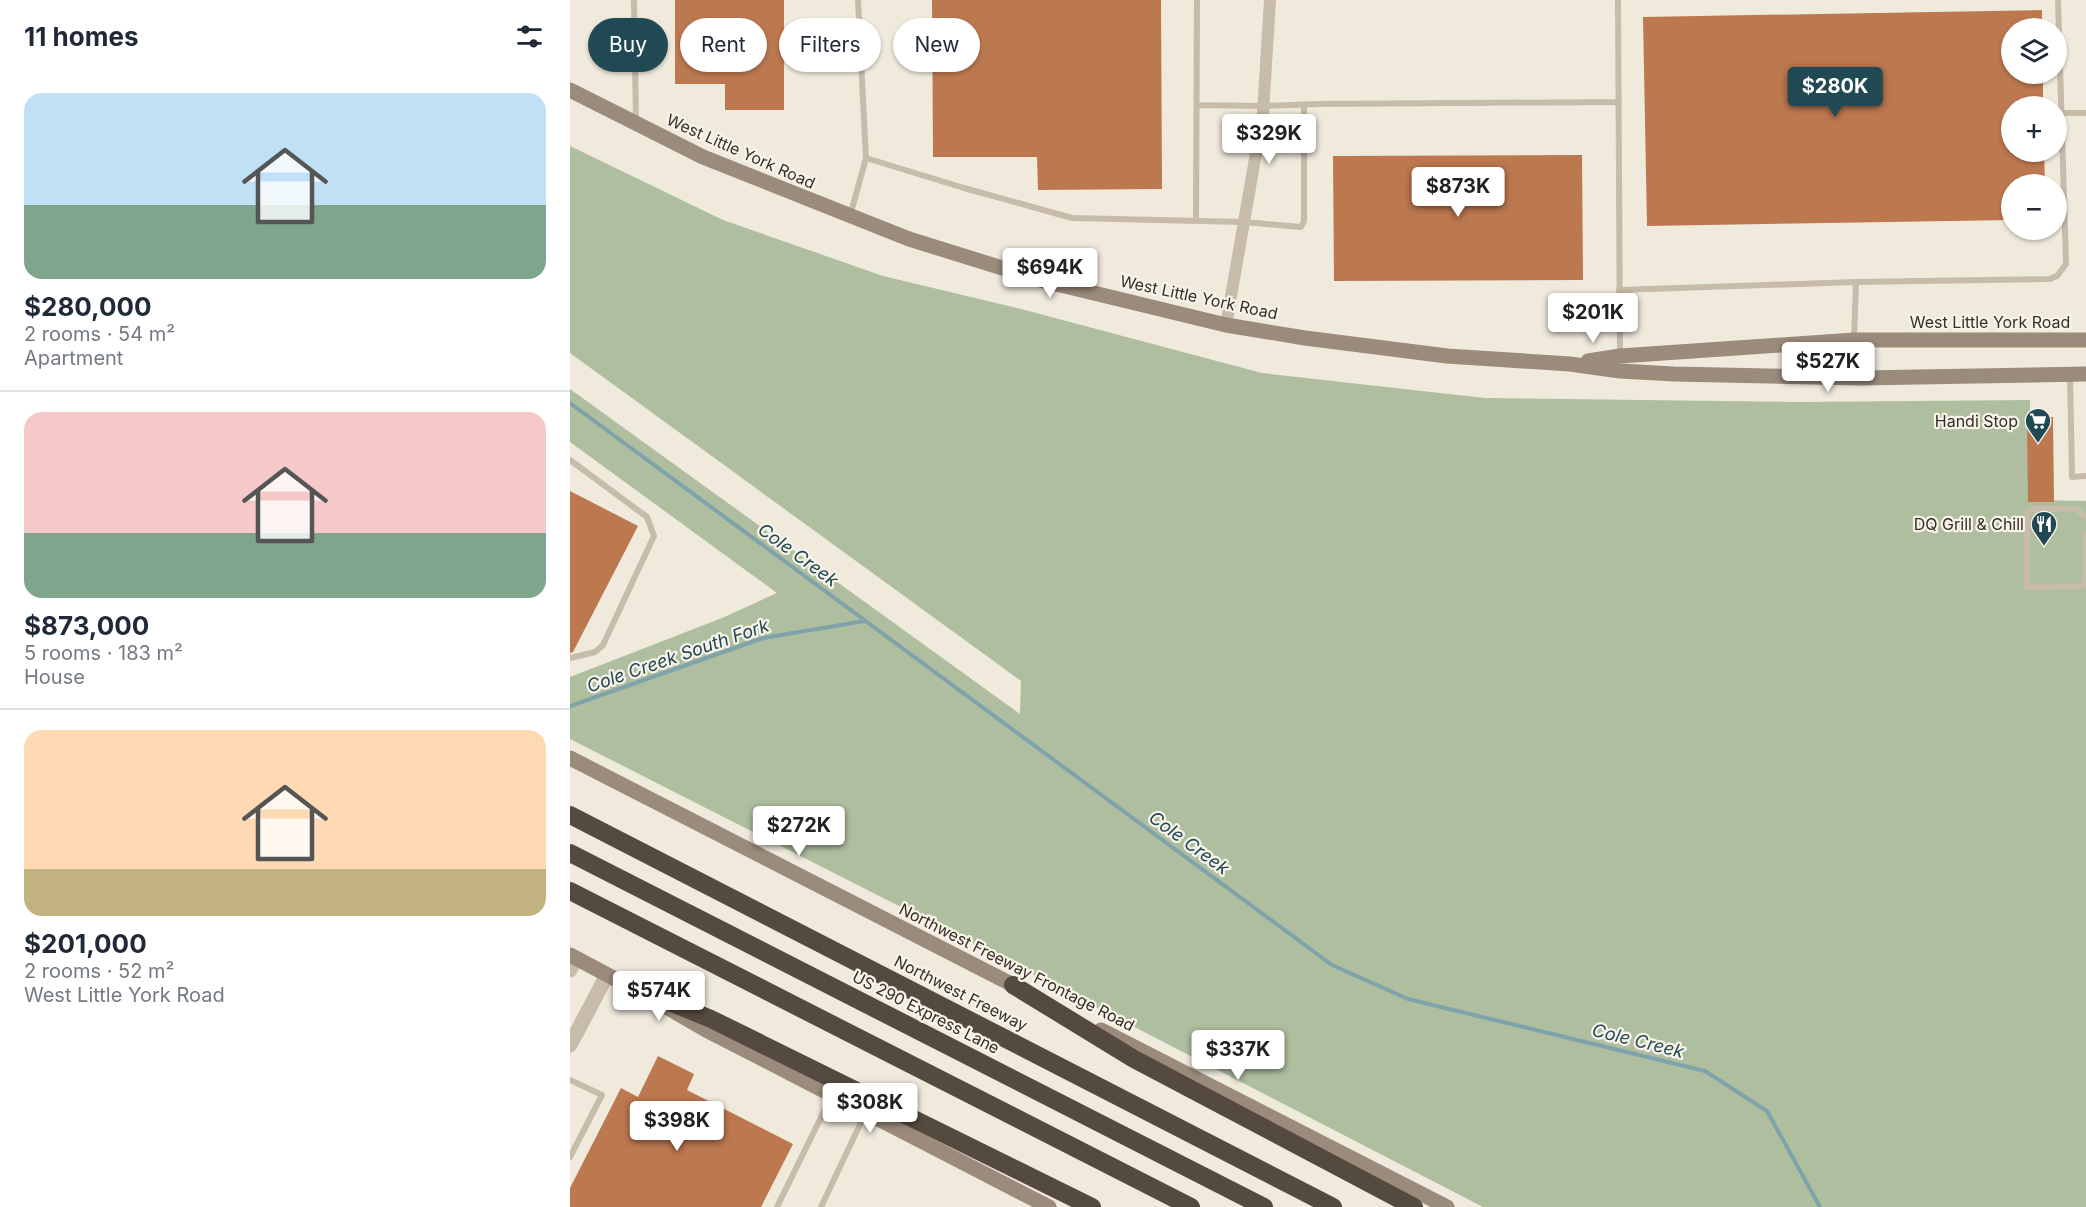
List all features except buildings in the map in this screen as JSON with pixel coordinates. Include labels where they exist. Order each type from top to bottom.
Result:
[{"type":"highway","name":"Northwest Freeway","points":[[570,815],[1333,1207]]},
{"type":"highway","name":"US 290 Express Lane","points":[[570,853],[1264,1207]]},
{"type":"highway","points":[[570,891],[1191,1207]]},
{"type":"highway","points":[[628,985],[711,1019],[1092,1207]]},
{"type":"highway","points":[[1013,985],[1134,1059],[1414,1207]]},
{"type":"main road","name":"West Little York Road","points":[[570,90],[703,157],[909,239],[1044,281],[1226,325],[1305,338],[1447,356],[1570,364],[1620,371],[1861,378],[2086,374]]},
{"type":"main road","name":"West Little York Road","points":[[1570,364],[1620,356],[1854,340],[2086,340]]},
{"type":"main road","name":"Northwest Freeway Frontage Road","points":[[570,758],[1447,1207]]},
{"type":"main road","points":[[572,961],[628,985],[706,1030],[1049,1207]]},
{"type":"street","points":[[1226,325],[1264,106],[1270,0]]},
{"type":"street","points":[[570,1045],[607,975]]},
{"type":"lane","points":[[634,0],[636,123]]},
{"type":"lane","points":[[850,216],[866,158],[858,0]]},
{"type":"lane","points":[[1196,221],[1197,0]]},
{"type":"lane","points":[[1618,0],[1620,356]]},
{"type":"lane","points":[[2058,0],[2061,96]]},
{"type":"lane","points":[[1197,105],[1619,102]]},
{"type":"lane","points":[[866,158],[1072,218],[1244,222],[1301,227],[1304,221],[1304,105]]},
{"type":"lane","points":[[2067,113],[2086,113]]},
{"type":"lane","points":[[1619,290],[1856,282],[2050,279],[2057,276],[2066,264],[2063,162]]},
{"type":"lane","points":[[1854,340],[1856,282]]},
{"type":"lane","points":[[2070,374],[2072,477],[2086,476]]},
{"type":"lane","points":[[570,460],[647,517],[654,536],[603,645],[594,652],[570,658]]},
{"type":"lane","points":[[2086,517],[2076,509],[2030,509],[2027,515],[2027,587],[2080,587],[2085,583],[2086,533]]},
{"type":"lane","points":[[570,1080],[602,1095],[570,1157]]},
{"type":"lane","points":[[777,1207],[832,1095]]},
{"type":"lane","points":[[821,1207],[865,1113]]},
{"type":"green space","points":[[570,146],[723,220],[883,276],[1021,309],[1262,373],[1485,398],[1800,402],[2030,400],[2030,500],[2086,501],[2086,1207],[1483,1207],[570,739],[570,677],[722,618],[777,593],[570,442],[570,389],[1020,714],[1021,681],[570,353]]},
{"type":"waterway","name":"Cole Creek","points":[[570,403],[1332,965],[1408,999],[1705,1071],[1767,1111],[1820,1207]]},
{"type":"waterway","name":"Cole Creek South Fork","points":[[570,706],[763,638],[865,621]]},
{"type":"place","name":"Handi Stop","points":[[2038,444]]},
{"type":"place","name":"DQ Grill & Chill","points":[[2044,547]]}]
